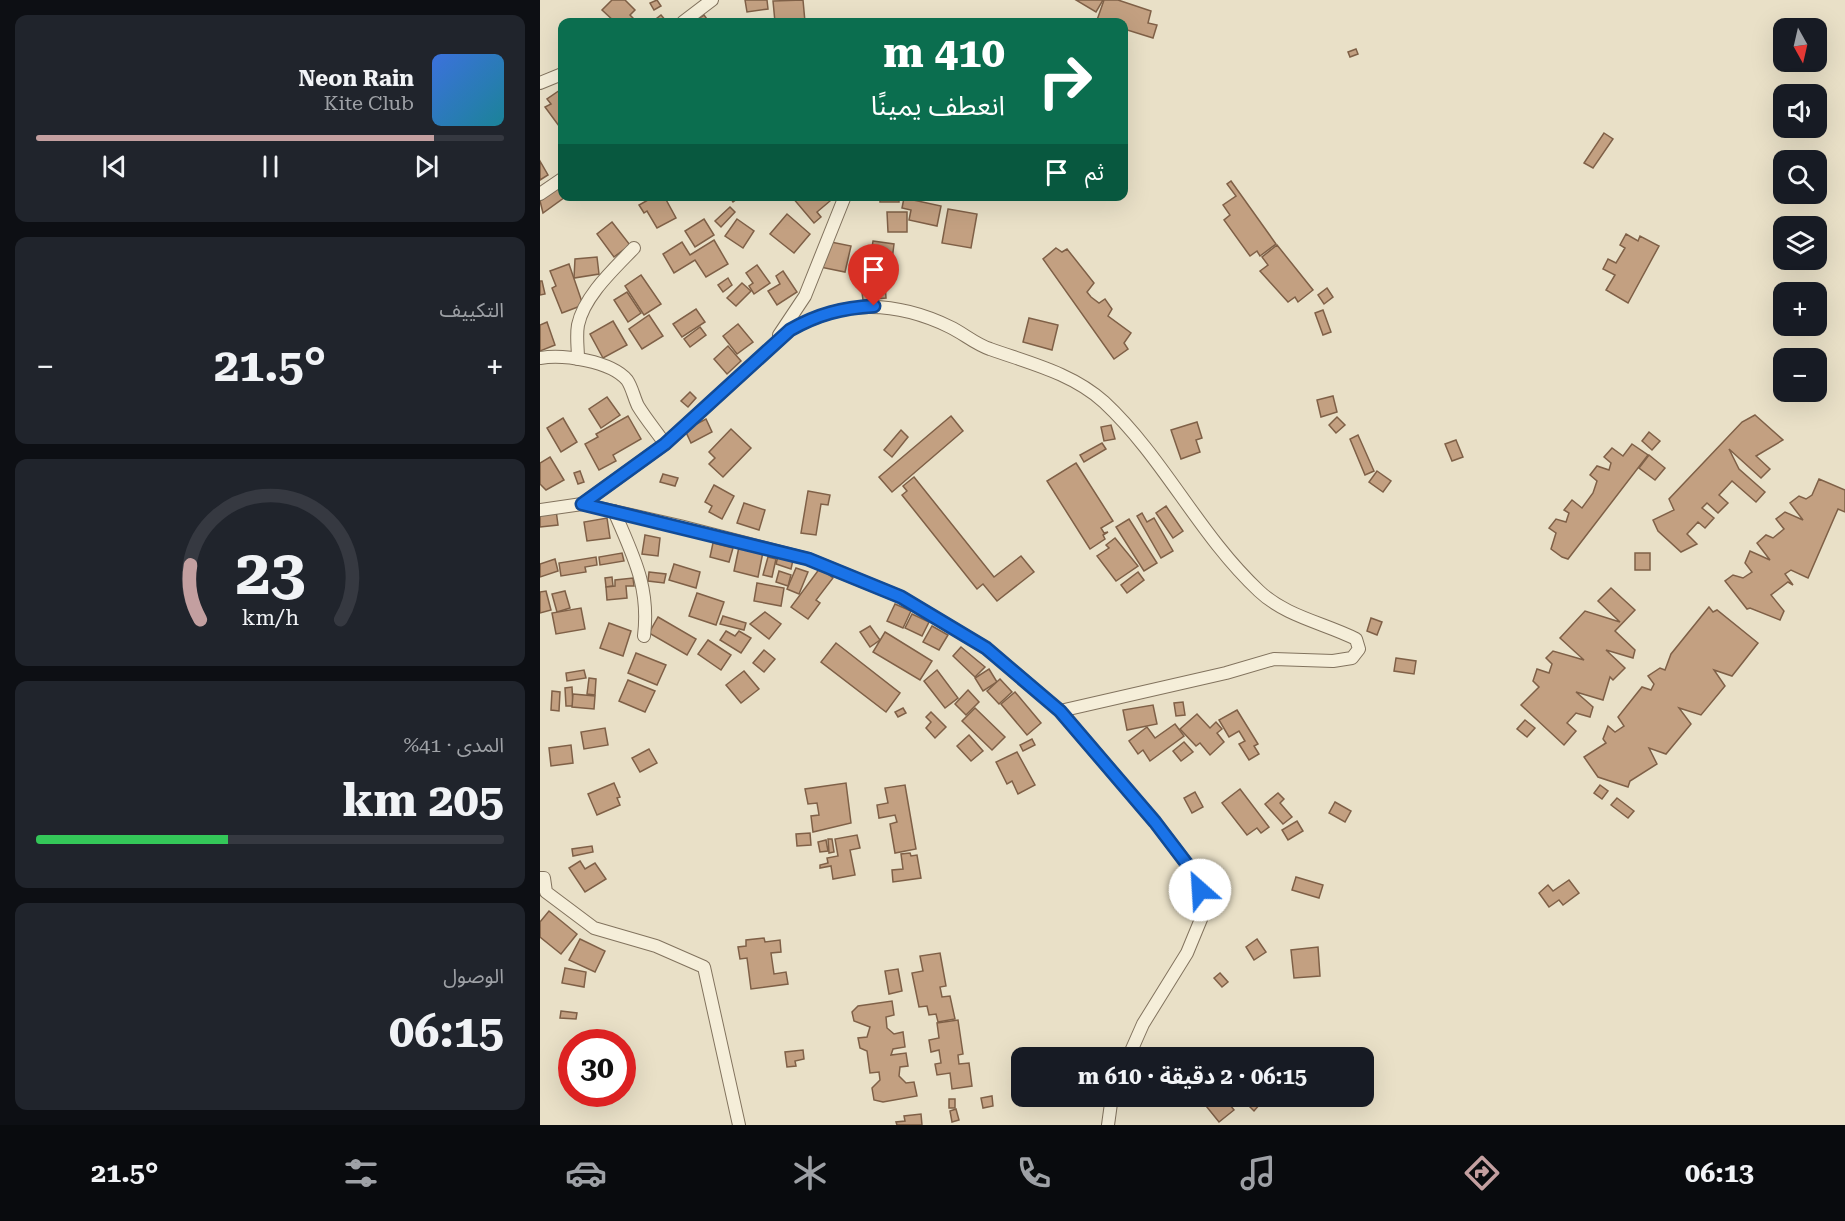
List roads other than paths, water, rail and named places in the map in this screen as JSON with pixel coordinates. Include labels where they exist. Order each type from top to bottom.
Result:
[{"type":"street","points":[[688,18],[712,0]]},
{"type":"street","points":[[540,83],[558,76]]},
{"type":"street","points":[[540,194],[558,182]]},
{"type":"street","points":[[774,343],[805,296],[842,201]]},
{"type":"street","points":[[578,359],[577,328],[580,316],[614,268],[634,248]]},
{"type":"street","points":[[582,504],[665,444],[790,330],[814,316],[844,308],[874,306],[915,314],[950,327],[986,347],[1074,379],[1103,401],[1149,449],[1206,531],[1259,591],[1282,608],[1356,639],[1359,649],[1352,658],[1274,659],[1226,673],[1060,711]]},
{"type":"street","points":[[540,358],[556,355],[578,359],[618,372],[628,381],[639,406],[665,444]]},
{"type":"street","points":[[540,510],[582,504],[808,559],[901,597],[986,648],[1060,711],[1155,822],[1193,872],[1206,907],[1186,953],[1143,1024],[1133,1047]]},
{"type":"street","points":[[614,511],[645,590],[647,610],[644,636]]},
{"type":"street","points":[[540,878],[544,878],[546,892],[594,928],[656,946],[704,967],[739,1125]]},
{"type":"street","points":[[1108,1125],[1110,1107]]}]
